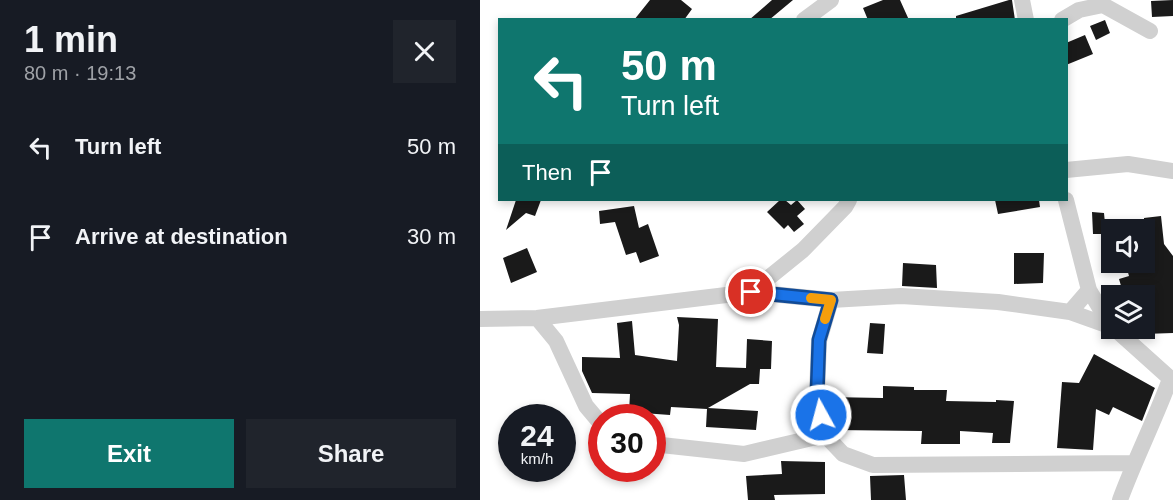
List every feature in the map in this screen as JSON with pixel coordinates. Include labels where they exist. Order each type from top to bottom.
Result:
[{"type":"street","points":[[807,18],[831,0]]},
{"type":"street","points":[[1022,0],[1026,18]]},
{"type":"street","points":[[1065,18],[1079,10],[1103,5],[1150,32]]},
{"type":"street","points":[[1068,170],[1128,164],[1173,171]]},
{"type":"street","points":[[751,292],[803,250],[848,201]]},
{"type":"street","points":[[1066,201],[1089,290],[1101,309]]},
{"type":"street","points":[[1070,312],[1089,290]]},
{"type":"street","points":[[480,319],[537,318],[751,292],[831,300],[901,296],[998,302],[1070,312],[1101,323]]},
{"type":"street","points":[[831,300],[819,340],[817,395],[825,435],[843,454],[873,465],[1134,463]]},
{"type":"street","points":[[537,318],[556,341],[588,408]]},
{"type":"street","points":[[1120,500],[1134,463],[1172,380],[1126,339]]},
{"type":"street","points":[[666,446],[744,454],[825,435]]},
{"type":"building","points":[[650,0],[681,0],[692,9],[685,18],[636,18]]},
{"type":"building","points":[[772,0],[793,0],[771,18],[751,18]]},
{"type":"building","points":[[883,0],[900,0],[908,18],[867,18],[863,8]]},
{"type":"building","points":[[1012,0],[1015,18],[956,18],[956,16]]},
{"type":"building","points":[[1173,0],[1173,16],[1152,17],[1151,1]]},
{"type":"building","points":[[1105,20],[1110,33],[1096,40],[1090,26]]},
{"type":"building","points":[[1085,35],[1093,54],[1068,64],[1068,42]]},
{"type":"building","points":[[516,201],[541,201],[535,216],[526,213],[506,230]]},
{"type":"building","points":[[779,201],[786,201],[791,205],[798,201],[805,209],[797,216],[804,224],[794,232],[788,225],[784,229],[767,212]]},
{"type":"building","points":[[995,201],[1039,201],[1040,207],[998,214]]},
{"type":"building","points":[[634,206],[639,228],[648,224],[659,256],[640,263],[636,252],[626,255],[615,222],[600,224],[599,211]]},
{"type":"building","points":[[1092,212],[1104,213],[1105,219],[1101,219],[1101,234],[1093,234]]},
{"type":"building","points":[[1161,216],[1164,244],[1173,256],[1173,333],[1155,334],[1155,285],[1121,285],[1119,279],[1129,276],[1128,273],[1155,273],[1155,219],[1144,218]]},
{"type":"building","points":[[527,248],[537,272],[511,283],[503,258]]},
{"type":"building","points":[[1014,253],[1044,253],[1043,283],[1014,284]]},
{"type":"building","points":[[903,263],[936,265],[937,288],[902,286]]},
{"type":"building","points":[[677,317],[718,319],[716,367],[746,368],[747,339],[772,341],[771,369],[760,369],[759,384],[750,384],[708,408],[758,411],[756,430],[706,427],[707,409],[671,407],[670,415],[666,415],[666,404],[629,404],[630,394],[592,393],[582,371],[582,357],[620,358],[617,323],[632,321],[635,355],[677,361],[679,325]]},
{"type":"building","points":[[870,323],[885,324],[883,354],[867,353]]},
{"type":"building","points":[[1094,354],[1155,388],[1142,421],[1113,407],[1109,415],[1096,409],[1093,450],[1057,448],[1062,382],[1079,383]]},
{"type":"building","points":[[883,386],[914,387],[914,390],[947,390],[946,401],[1014,401],[1010,443],[992,443],[993,433],[960,431],[960,444],[921,444],[922,431],[835,430],[828,397],[883,398]]},
{"type":"building","points":[[781,461],[825,462],[825,494],[774,495],[775,500],[748,500],[746,476],[782,474]]},
{"type":"building","points":[[904,475],[906,500],[871,500],[870,476]]},
{"type":"slow traffic","points":[[811,298],[831,300],[825,319]]},
{"type":"route","points":[[751,292],[831,300],[819,340],[817,395],[821,415]]}]
